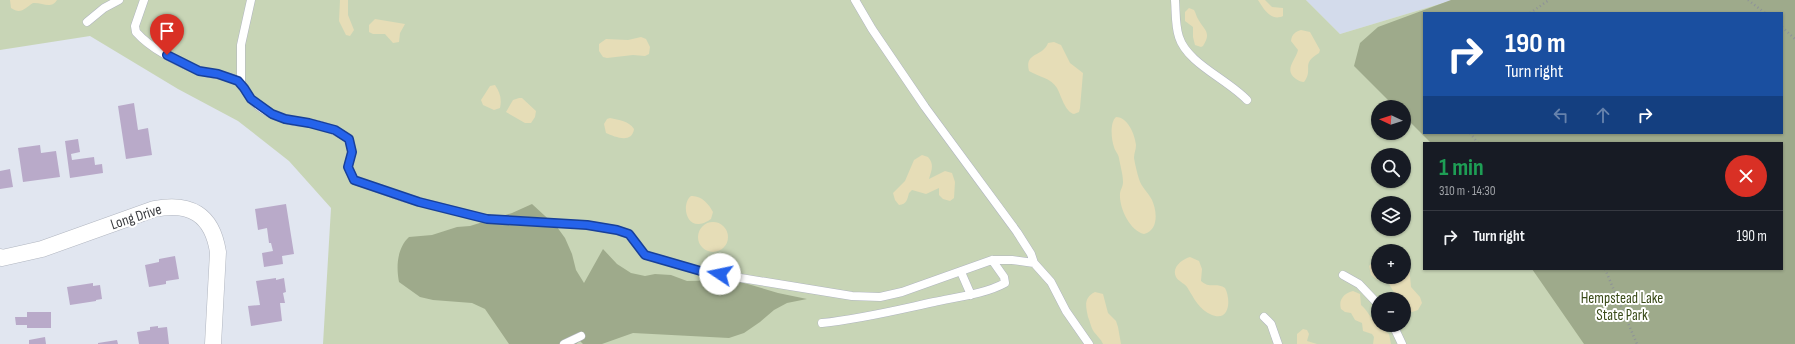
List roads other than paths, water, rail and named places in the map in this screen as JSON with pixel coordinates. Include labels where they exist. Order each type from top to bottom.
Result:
[{"type":"street","name":"Long Drive","points":[[1,260],[42,249],[154,209],[169,206],[182,207],[192,210],[208,224],[216,238],[218,252],[213,344]]},
{"type":"lane","points":[[87,22],[104,8],[119,0]]},
{"type":"lane","points":[[144,0],[135,26],[136,32],[158,50],[199,71],[218,74],[238,81],[251,99],[272,114],[285,119],[309,123],[335,130],[349,139],[352,152],[348,167],[354,180],[405,198],[462,214],[487,219],[587,225],[617,230],[629,234],[645,255],[704,272],[852,296],[880,297],[902,292],[992,260],[1034,262]]},
{"type":"lane","points":[[241,84],[241,45],[251,0]]},
{"type":"lane","points":[[855,0],[872,29],[924,107],[1017,232],[1031,254],[1034,262],[1051,282],[1066,311],[1089,344]]},
{"type":"lane","points":[[1174,0],[1179,37],[1188,53],[1237,90],[1247,100]]},
{"type":"lane","points":[[822,323],[880,315],[970,295],[999,286],[1005,283],[1004,278],[992,260]]},
{"type":"lane","points":[[961,272],[970,295]]},
{"type":"lane","points":[[1343,275],[1359,284],[1371,297]]},
{"type":"lane","points":[[1264,317],[1270,324],[1278,344]]},
{"type":"lane","points":[[1396,332],[1402,344]]},
{"type":"lane","points":[[564,344],[581,336]]},
{"type":"park label","name":"Hempstead Lake State Park","points":[[1622,306]]}]
